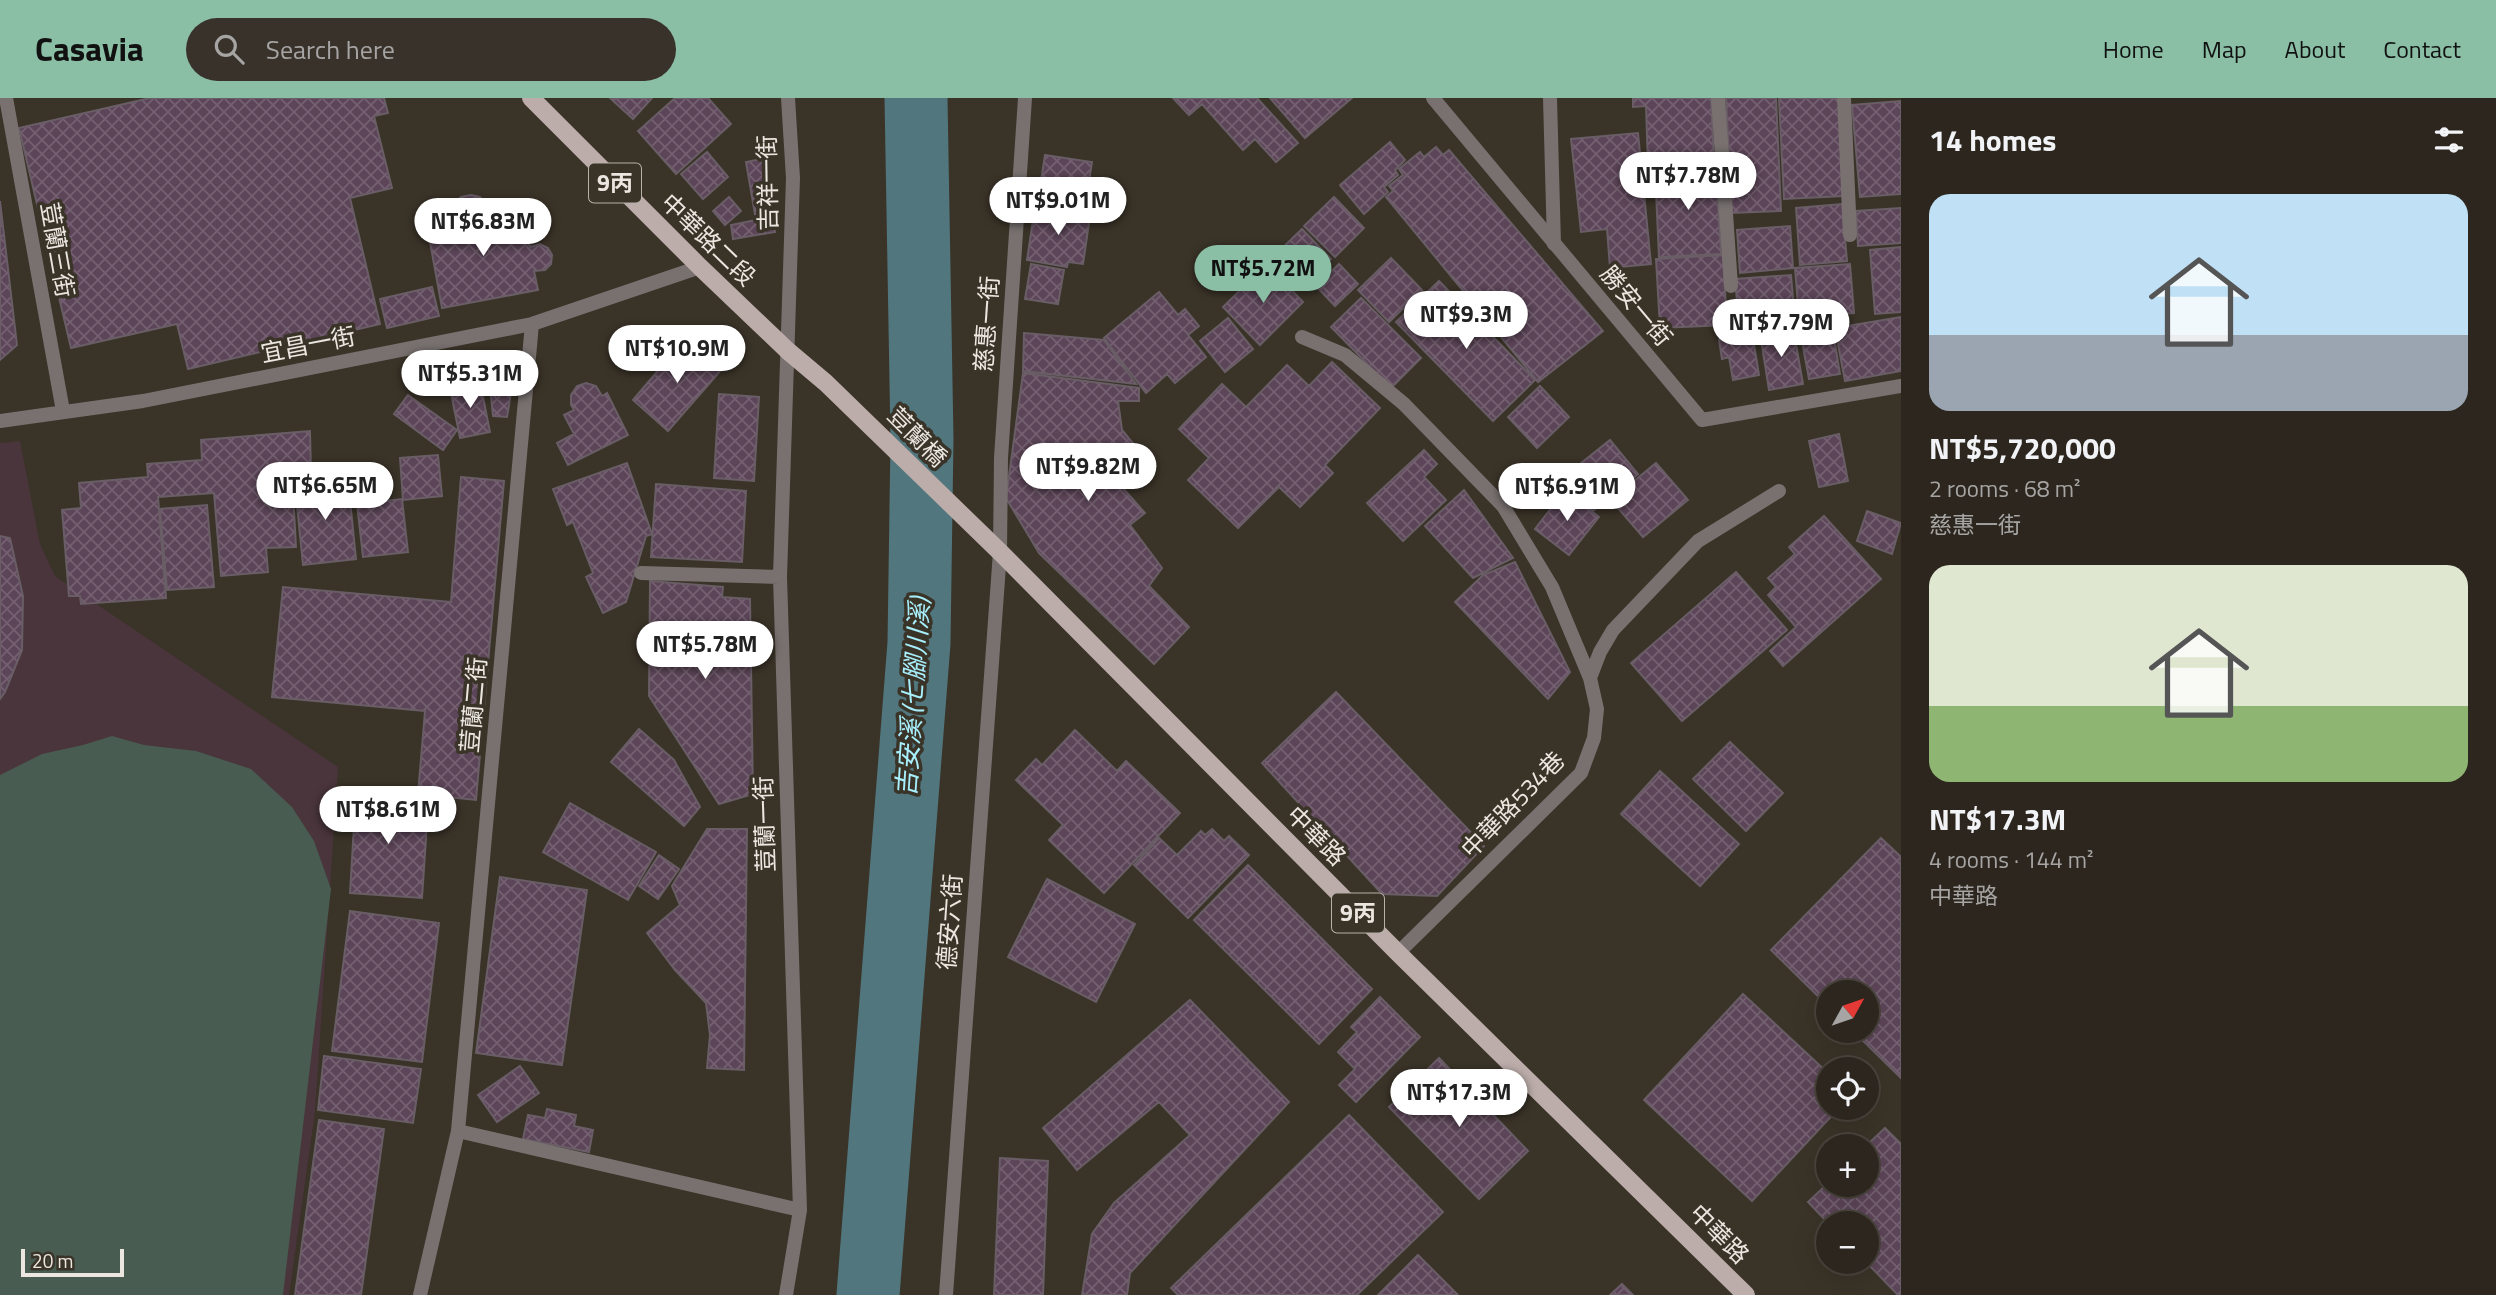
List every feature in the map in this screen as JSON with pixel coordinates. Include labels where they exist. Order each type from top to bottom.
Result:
[{"type":"main road","name":"中華路二段","points":[[531,98],[700,267],[788,351],[826,383]]},
{"type":"main road","name":"荳蘭橋","points":[[826,383],[973,527]]},
{"type":"main road","name":"中華路","points":[[973,527],[1398,953],[1746,1295]]},
{"type":"street","name":"荳蘭三街","points":[[6,98],[63,411]]},
{"type":"street","name":"吉祥一街","points":[[788,98],[793,178],[788,351]]},
{"type":"street","name":"慈惠一街","points":[[1000,552],[1001,458],[1025,98]]},
{"type":"street","name":"勝安一街","points":[[1433,98],[1702,420],[1901,386]]},
{"type":"street","points":[[1550,98],[1554,244]]},
{"type":"street","points":[[1718,98],[1731,286]]},
{"type":"street","points":[[1844,98],[1850,235]]},
{"type":"street","name":"宜昌一街","points":[[0,421],[143,401],[531,324],[700,267]]},
{"type":"street","name":"荳蘭二街","points":[[420,1295],[458,1131],[531,324]]},
{"type":"street","name":"中華路534巷","points":[[1302,337],[1345,355],[1404,404],[1503,506],[1552,587],[1590,678],[1597,709],[1594,738],[1581,773],[1398,953]]},
{"type":"street","name":"荳蘭一街","points":[[786,1295],[800,1210],[780,576],[788,351]]},
{"type":"street","points":[[1590,678],[1600,652],[1614,630],[1698,541],[1779,491]]},
{"type":"street","name":"德安六街","points":[[946,1295],[1000,552]]},
{"type":"street","points":[[641,573],[780,576]]},
{"type":"street","points":[[458,1131],[800,1210]]},
{"type":"shaded area","points":[[20,441],[40,544],[55,576],[338,767],[315,1112],[289,1295],[0,1295],[0,443]]},
{"type":"green space","points":[[112,736],[144,745],[196,751],[251,769],[292,807],[314,841],[331,889],[283,1295],[0,1295],[0,775],[42,754]]},
{"type":"building","points":[[150,98],[384,98],[388,113],[374,116],[392,188],[350,198],[380,324],[188,369],[177,324],[71,348],[19,128]]},
{"type":"building","points":[[610,98],[652,98],[633,119]]},
{"type":"building","points":[[675,98],[708,98],[731,124],[676,174],[638,131]]},
{"type":"building","points":[[1173,98],[1257,98],[1298,143],[1276,162],[1255,139],[1243,150],[1202,104],[1189,115]]},
{"type":"building","points":[[1270,98],[1352,98],[1305,138]]},
{"type":"building","points":[[1633,98],[1711,98],[1714,164],[1648,167],[1646,106],[1633,107]]},
{"type":"building","points":[[1726,98],[1776,98],[1781,211],[1732,213]]},
{"type":"building","points":[[1779,98],[1840,98],[1844,196],[1784,199]]},
{"type":"building","points":[[1901,101],[1901,194],[1860,197],[1852,105]]},
{"type":"building","points":[[1638,133],[1651,264],[1610,268],[1607,229],[1581,232],[1571,139]]},
{"type":"building","points":[[1390,142],[1405,160],[1395,170],[1398,175],[1384,187],[1388,192],[1364,214],[1340,185]]},
{"type":"building","points":[[1436,147],[1443,155],[1449,150],[1603,331],[1538,382],[1386,197],[1393,191],[1389,186],[1403,175],[1399,169],[1420,152],[1424,157]]},
{"type":"building","points":[[707,152],[728,177],[703,199],[681,174]]},
{"type":"building","points":[[1045,155],[1092,162],[1085,207],[1038,200]]},
{"type":"building","points":[[762,159],[775,232],[733,239],[731,225],[756,220],[746,162]]},
{"type":"building","points":[[1716,167],[1721,254],[1659,257],[1655,170]]},
{"type":"building","points":[[461,197],[480,197],[487,205],[487,221],[491,221],[495,235],[527,236],[530,247],[540,244],[548,248],[552,255],[551,264],[545,270],[534,271],[538,290],[442,308],[430,242],[453,220],[451,213],[454,203]]},
{"type":"building","points":[[729,197],[741,211],[725,225],[713,211]]},
{"type":"building","points":[[1334,197],[1364,228],[1335,257],[1304,226]]},
{"type":"building","points":[[0,201],[17,345],[0,360]]},
{"type":"building","points":[[1842,204],[1847,261],[1800,265],[1796,208]]},
{"type":"building","points":[[1035,207],[1090,216],[1083,264],[1068,262],[1067,267],[1027,260]]},
{"type":"building","points":[[1901,208],[1901,243],[1858,246],[1856,211]]},
{"type":"building","points":[[1790,226],[1793,268],[1740,273],[1737,230]]},
{"type":"building","points":[[1302,229],[1331,259],[1302,288],[1272,258]]},
{"type":"building","points":[[1901,247],[1901,312],[1875,314],[1870,250]]},
{"type":"building","points":[[1723,255],[1727,325],[1660,328],[1656,259]]},
{"type":"building","points":[[1391,258],[1422,290],[1389,322],[1358,290]]},
{"type":"building","points":[[1031,264],[1064,270],[1058,304],[1025,299]]},
{"type":"building","points":[[1267,264],[1303,302],[1260,345],[1223,307]]},
{"type":"building","points":[[1339,264],[1358,284],[1335,306],[1316,286]]},
{"type":"building","points":[[1850,264],[1854,313],[1799,317],[1795,268]]},
{"type":"building","points":[[1791,275],[1795,321],[1739,325],[1735,279]]},
{"type":"building","points":[[1439,281],[1535,380],[1493,421],[1396,322]]},
{"type":"building","points":[[432,287],[439,316],[387,328],[380,299]]},
{"type":"building","points":[[1159,292],[1178,315],[1185,309],[1199,326],[1188,335],[1206,357],[1175,383],[1167,374],[1146,393],[1104,338]]},
{"type":"building","points":[[1361,298],[1421,358],[1391,388],[1331,327]]},
{"type":"building","points":[[1901,317],[1901,371],[1845,381],[1835,328]]},
{"type":"building","points":[[1228,318],[1253,349],[1225,372],[1200,341]]},
{"type":"building","points":[[1831,320],[1840,374],[1809,379],[1799,325]]},
{"type":"building","points":[[1751,326],[1759,375],[1733,380],[1729,357],[1722,359],[1719,340],[1725,339],[1724,331]]},
{"type":"building","points":[[1793,327],[1803,384],[1769,390],[1760,333]]},
{"type":"building","points":[[1024,333],[1104,340],[1136,384],[1023,371]]},
{"type":"building","points":[[685,339],[721,370],[668,431],[633,400]]},
{"type":"building","points":[[1332,362],[1380,408],[1325,465],[1333,473],[1300,507],[1279,487],[1238,528],[1188,480],[1209,458],[1179,429],[1222,384],[1246,407],[1287,365],[1309,386]]},
{"type":"building","points":[[1023,373],[1139,388],[1139,401],[1118,401],[1122,430],[1146,459],[1121,486],[1145,513],[1130,525],[1162,568],[1149,586],[1189,627],[1154,664],[1039,553],[1006,498]]},
{"type":"building","points":[[514,375],[507,417],[493,416],[489,376]]},
{"type":"building","points":[[480,382],[490,432],[460,438],[450,388]]},
{"type":"building","points":[[586,383],[596,386],[602,396],[607,393],[628,435],[568,465],[557,443],[574,434],[564,415],[574,410],[571,395],[577,386]]},
{"type":"building","points":[[1540,386],[1569,417],[1537,448],[1508,417]]},
{"type":"building","points":[[719,394],[759,397],[754,481],[714,478]]},
{"type":"building","points":[[408,395],[457,430],[443,450],[394,414]]},
{"type":"building","points":[[310,431],[311,473],[292,475],[296,547],[266,548],[268,572],[221,576],[214,493],[158,497],[166,598],[81,604],[80,596],[69,596],[62,510],[81,508],[79,483],[148,477],[147,464],[202,460],[201,440]]},
{"type":"building","points":[[1839,434],[1848,481],[1819,487],[1809,441]]},
{"type":"building","points":[[1610,440],[1638,474],[1593,511],[1565,476]]},
{"type":"building","points":[[1424,450],[1437,464],[1424,477],[1446,500],[1403,541],[1367,503]]},
{"type":"building","points":[[438,455],[442,496],[403,500],[400,458]]},
{"type":"building","points":[[627,463],[652,534],[646,536],[626,602],[603,613],[586,577],[593,573],[573,522],[567,525],[553,489]]},
{"type":"building","points":[[1656,463],[1688,500],[1643,537],[1611,500]]},
{"type":"building","points":[[461,477],[504,481],[476,800],[418,794],[425,711],[272,697],[283,587],[451,602]]},
{"type":"building","points":[[348,480],[356,559],[303,565],[295,485]]},
{"type":"building","points":[[656,484],[746,491],[742,562],[651,557]]},
{"type":"building","points":[[1464,490],[1513,558],[1473,578],[1425,526]]},
{"type":"building","points":[[1565,490],[1599,517],[1569,555],[1535,529]]},
{"type":"building","points":[[402,499],[408,552],[363,557],[357,504]]},
{"type":"building","points":[[207,505],[214,587],[167,590],[160,509]]},
{"type":"building","points":[[1867,511],[1901,523],[1892,554],[1857,541]]},
{"type":"building","points":[[1824,516],[1881,579],[1783,666],[1770,651],[1796,627],[1768,595],[1776,587],[1768,578],[1795,554],[1789,547]]},
{"type":"building","points":[[0,536],[10,538],[23,596],[22,650],[0,699]]},
{"type":"building","points":[[1515,562],[1570,672],[1548,699],[1455,602],[1483,575]]},
{"type":"building","points":[[1736,572],[1787,630],[1682,721],[1631,663]]},
{"type":"building","points":[[650,581],[723,587],[722,597],[750,599],[753,794],[719,804],[649,696]]},
{"type":"building","points":[[1336,692],[1484,846],[1437,896],[1382,894],[1262,763]]},
{"type":"building","points":[[639,729],[674,760],[700,807],[684,826],[611,762]]},
{"type":"building","points":[[1075,730],[1117,771],[1126,761],[1180,813],[1104,893],[1049,840],[1063,825],[1016,780],[1036,759],[1042,765]]},
{"type":"building","points":[[1730,742],[1783,793],[1746,831],[1693,779]]},
{"type":"building","points":[[1660,771],[1739,844],[1700,886],[1621,814]]},
{"type":"building","points":[[356,791],[405,794],[404,807],[428,809],[422,898],[350,893]]},
{"type":"building","points":[[570,803],[656,852],[628,900],[543,852]]},
{"type":"building","points":[[707,829],[747,829],[744,1070],[707,1068],[710,1035],[706,1003],[675,970],[647,933],[680,905],[672,886]]},
{"type":"building","points":[[1212,829],[1224,841],[1229,836],[1249,855],[1188,918],[1134,865],[1159,838],[1177,855],[1201,831],[1205,835]]},
{"type":"building","points":[[1881,838],[1901,857],[1901,1078],[1865,1043],[1880,1043],[1880,980],[1816,980],[1816,994],[1771,950]]},
{"type":"building","points":[[659,855],[679,869],[658,899],[639,886]]},
{"type":"building","points":[[1248,865],[1372,989],[1319,1044],[1194,920]]},
{"type":"building","points":[[500,877],[587,890],[562,1065],[476,1053]]},
{"type":"building","points":[[1047,879],[1135,924],[1096,1002],[1008,957]]},
{"type":"building","points":[[350,911],[439,923],[422,1062],[332,1051]]},
{"type":"building","points":[[1743,994],[1816,1062],[1816,1120],[1828,1120],[1752,1201],[1644,1100]]},
{"type":"building","points":[[1380,997],[1420,1037],[1356,1102],[1339,1085],[1355,1069],[1338,1052],[1357,1032],[1351,1027]]},
{"type":"building","points":[[1190,1000],[1289,1102],[1130,1273],[1127,1295],[1082,1295],[1092,1234],[1114,1203],[1190,1135],[1159,1102],[1077,1170],[1043,1128]]},
{"type":"building","points":[[324,1056],[421,1069],[413,1123],[318,1110]]},
{"type":"building","points":[[1439,1058],[1528,1151],[1479,1199],[1389,1107]]},
{"type":"building","points":[[520,1066],[539,1093],[497,1122],[478,1095]]},
{"type":"building","points":[[547,1109],[576,1115],[574,1126],[593,1130],[589,1152],[523,1139],[528,1115],[545,1118]]},
{"type":"building","points":[[1349,1115],[1443,1212],[1357,1295],[1178,1295],[1171,1288]]},
{"type":"building","points":[[319,1120],[384,1129],[361,1295],[295,1295]]},
{"type":"building","points":[[1885,1128],[1901,1144],[1901,1295],[1878,1274],[1879,1211],[1817,1211],[1808,1202],[1816,1194],[1816,1197],[1879,1197],[1879,1134]]},
{"type":"building","points":[[1000,1158],[1048,1161],[1043,1295],[994,1295]]},
{"type":"building","points":[[1418,1255],[1458,1295],[1378,1295]]},
{"type":"building","points":[[1622,1284],[1633,1295],[1610,1295]]},
{"type":"waterway","name":"吉安溪 (七腳川溪)","points":[[868,1295],[919,643],[922,439],[916,98]]}]
